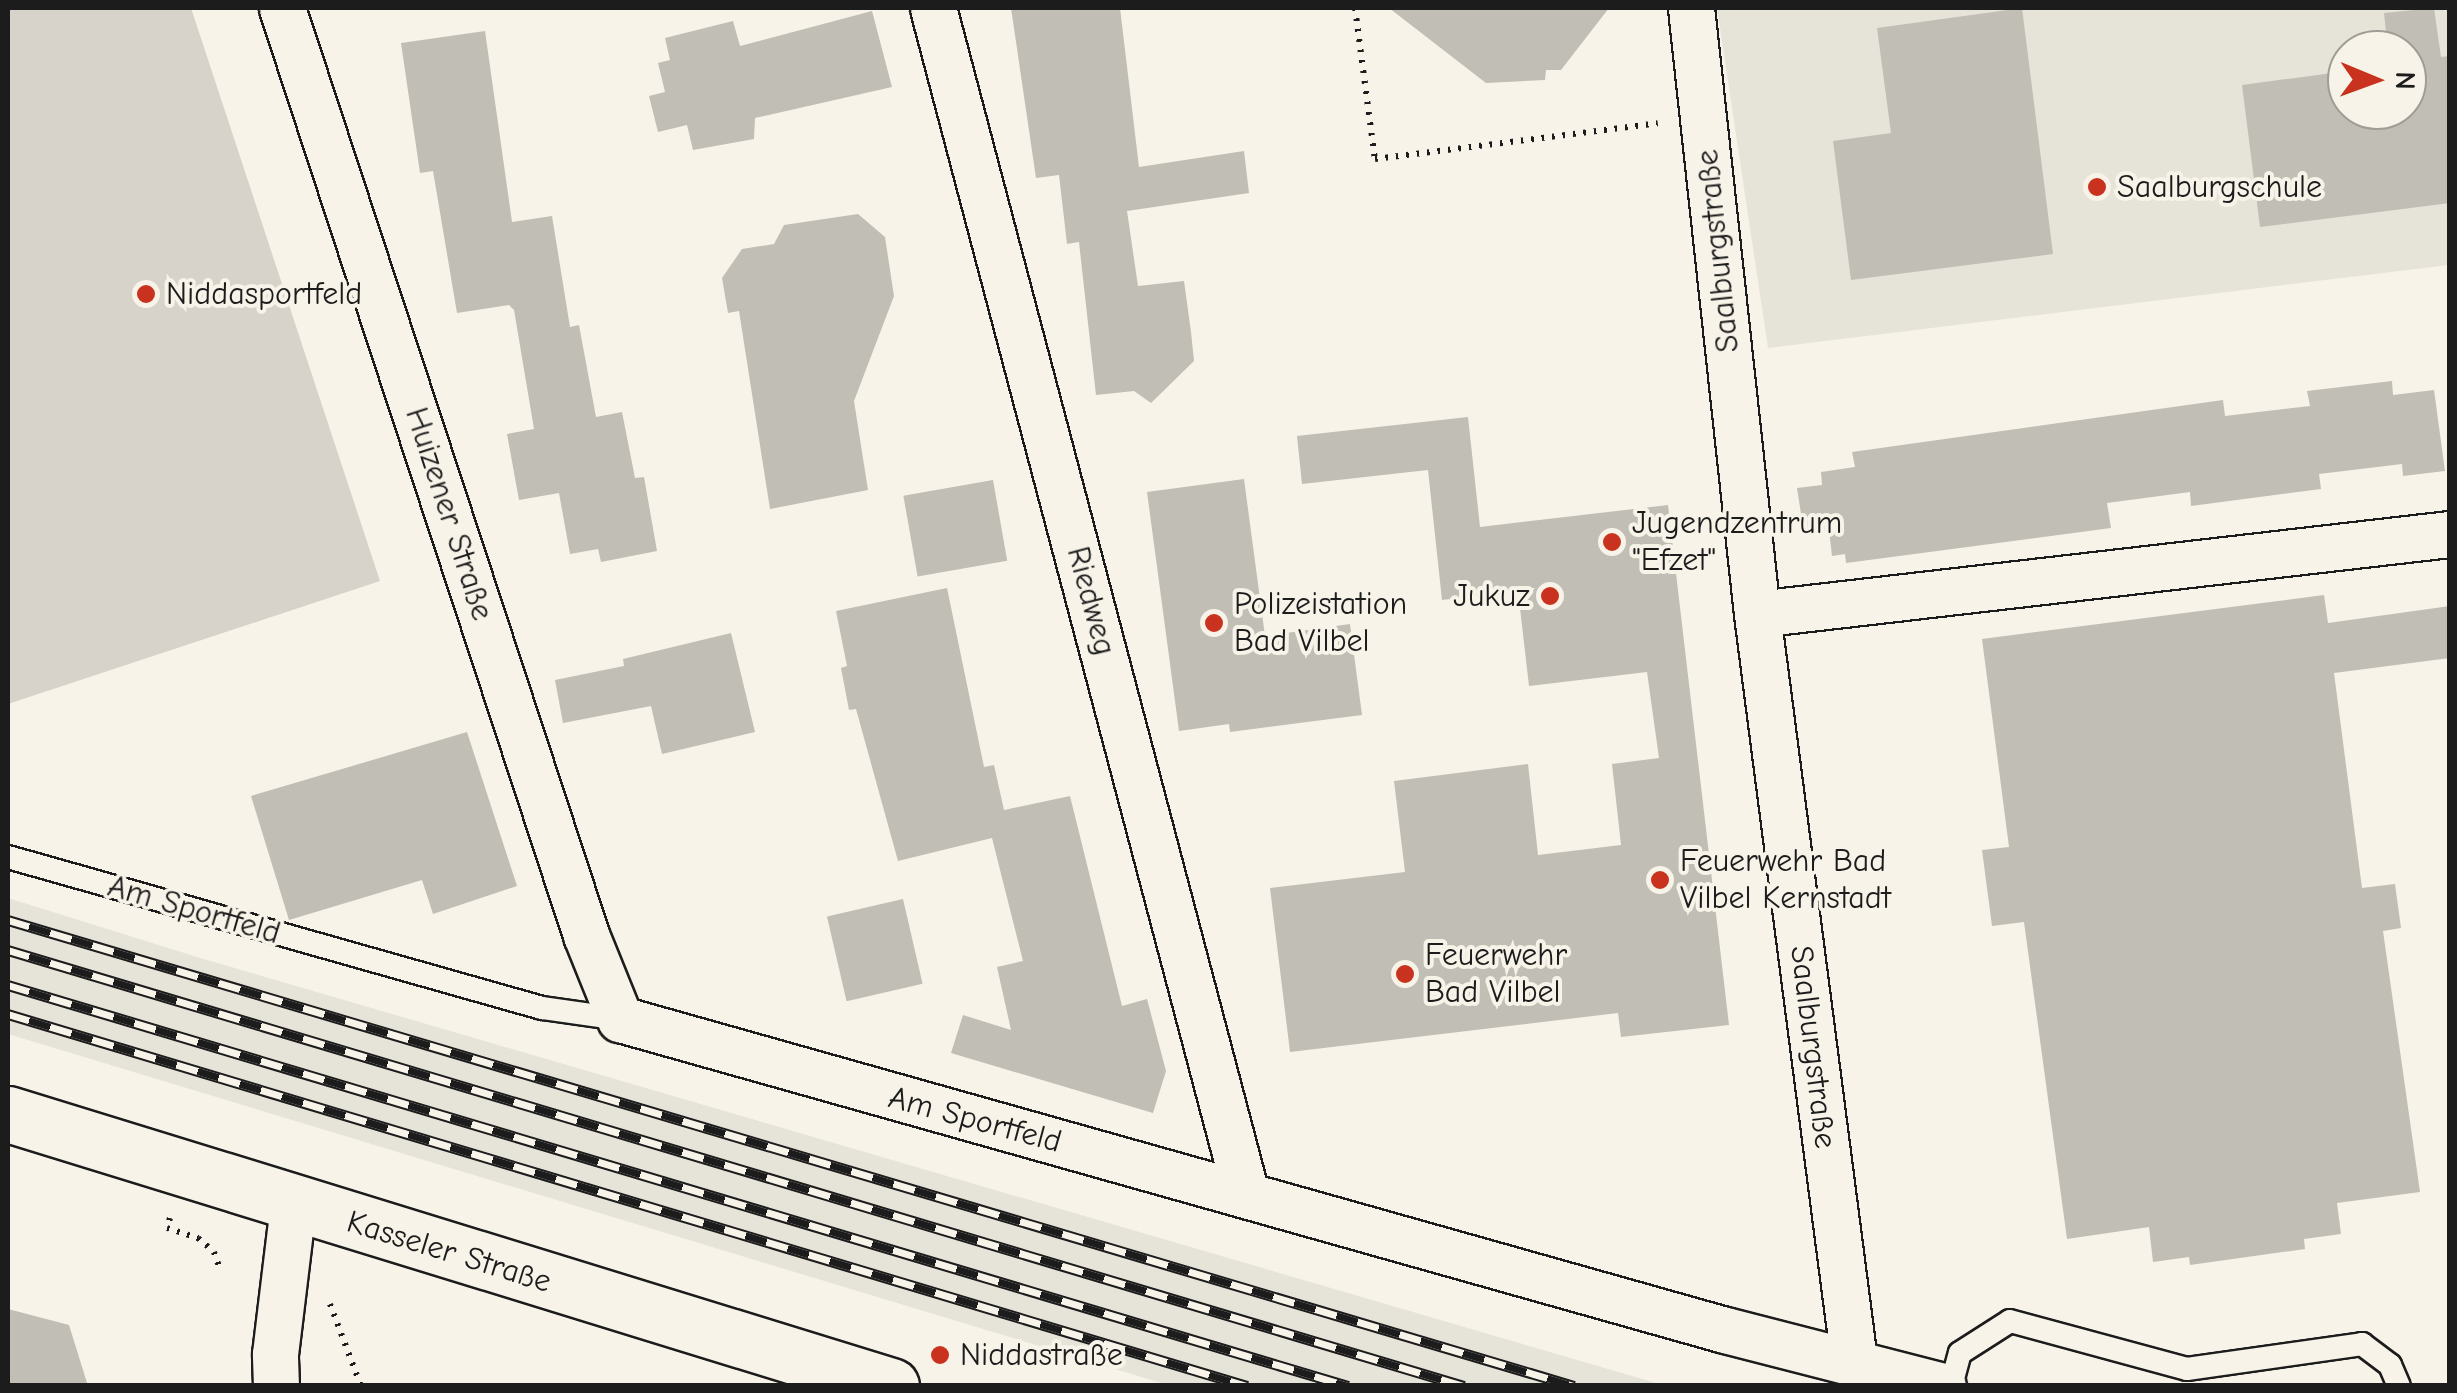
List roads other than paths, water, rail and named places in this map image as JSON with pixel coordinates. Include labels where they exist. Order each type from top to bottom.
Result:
[{"type":"main road","name":"Kasseler Straße","points":[[8,1114],[292,1205],[891,1386]]},
{"type":"street","name":"Huizener Straße","points":[[282,8],[586,935],[620,1019]]},
{"type":"street","name":"Riedweg","points":[[933,8],[1246,1194]]},
{"type":"street","name":"Saalburgstraße","points":[[1690,8],[1757,614],[1854,1361]]},
{"type":"street","points":[[1757,614],[2450,534]]},
{"type":"street","name":"Am Sportfeld","points":[[620,1019],[1724,1330],[1943,1386]]},
{"type":"street","points":[[276,1386],[275,1354],[292,1205]]},
{"type":"lane","name":"Am Sportfeld","points":[[8,857],[542,1008],[620,1019]]},
{"type":"lane","points":[[1951,1386],[1960,1354],[2010,1321],[2187,1369],[2362,1344],[2390,1364],[2399,1386]]},
{"type":"railway","points":[[8,920],[1574,1386]]},
{"type":"railway","points":[[8,950],[1464,1386]]},
{"type":"railway","points":[[8,985],[1348,1386]]},
{"type":"railway","points":[[8,1014],[1247,1386]]},
{"type":"place","name":"Saalburgschule","points":[[2097,187]]},
{"type":"place","name":"Niddasportfeld","points":[[146,294]]},
{"type":"place","name":"Jugendzentrum \"Efzet\"","points":[[1612,542]]},
{"type":"place","name":"Jukuz","points":[[1550,596]]},
{"type":"place","name":"Polizeistation Bad Vilbel","points":[[1214,623]]},
{"type":"place","name":"Feuerwehr Bad Vilbel Kernstadt","points":[[1660,880]]},
{"type":"place","name":"Feuerwehr Bad Vilbel","points":[[1405,974]]},
{"type":"place","name":"Niddastraße","points":[[940,1355]]}]
